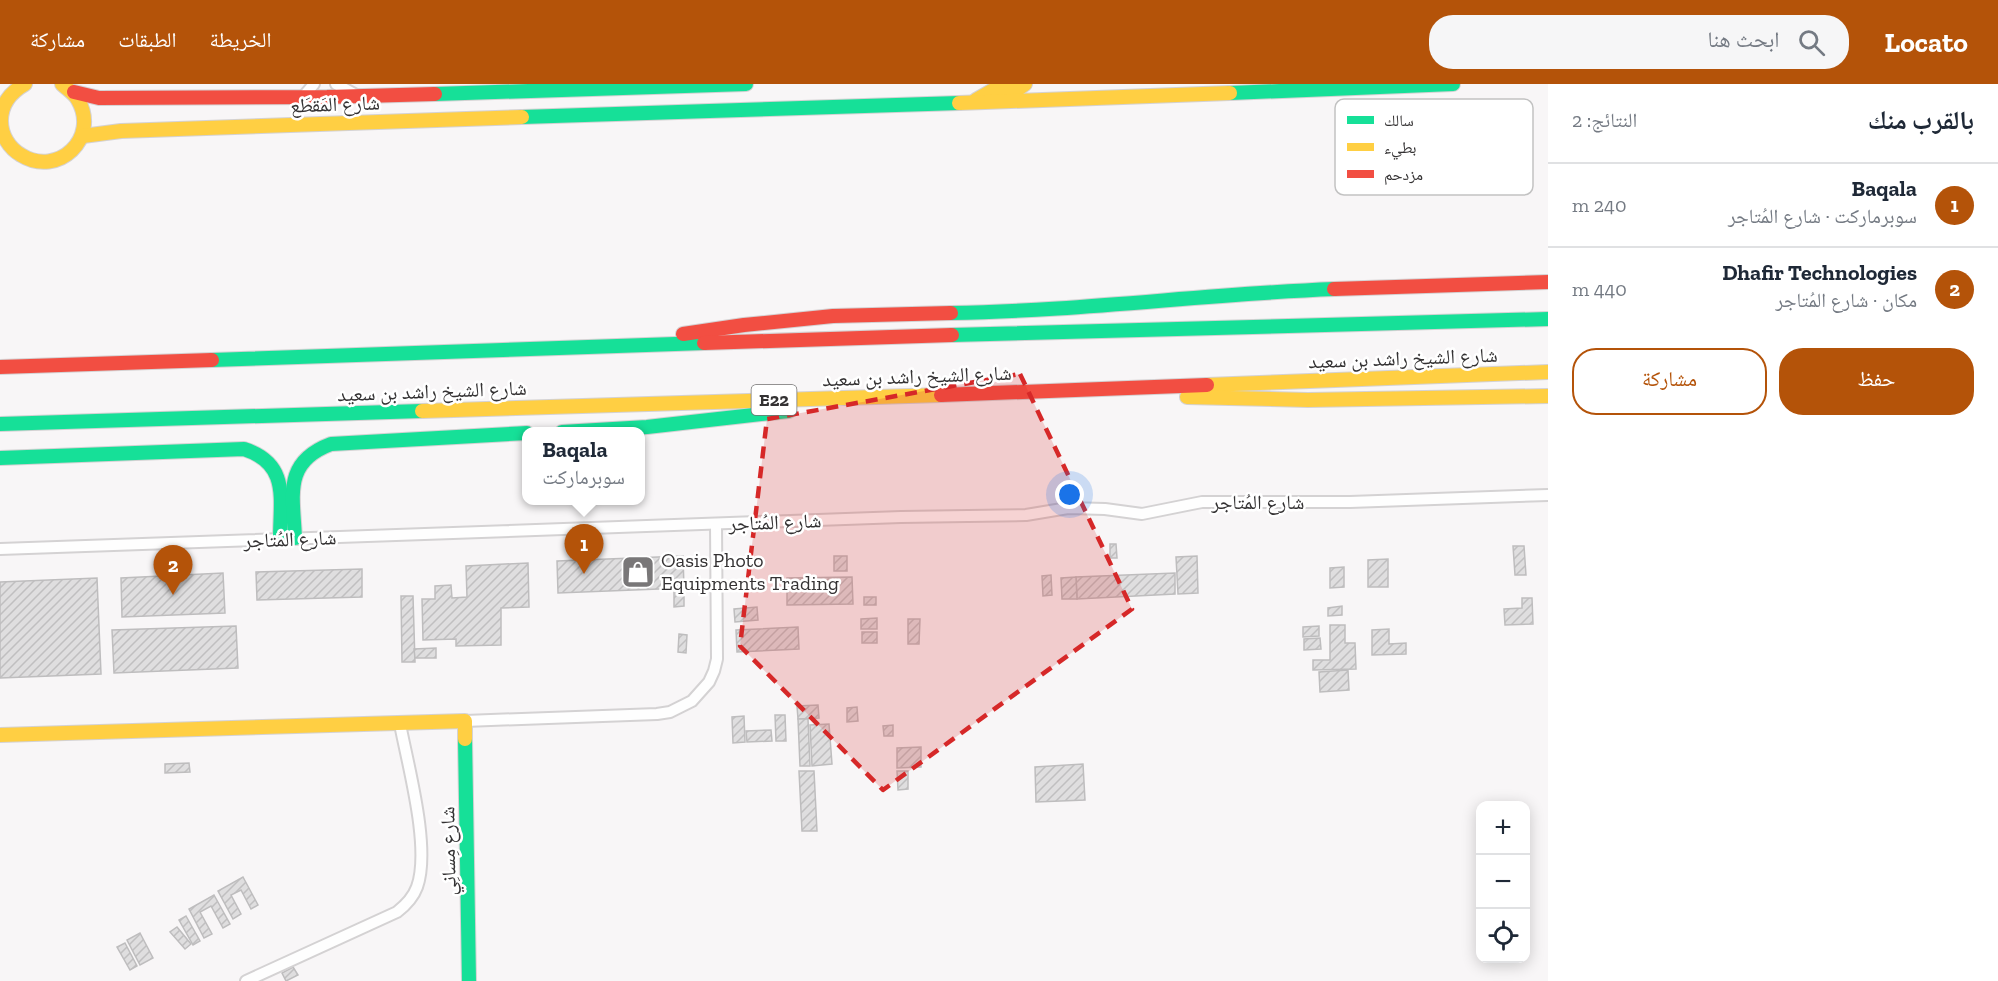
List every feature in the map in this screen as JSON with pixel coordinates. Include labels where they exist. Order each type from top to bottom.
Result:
[{"type":"main road","name":"شارع المَقطَع","points":[[68,88],[99,98],[302,98],[746,84]]},
{"type":"main road","points":[[973,101],[996,89],[1017,89],[1025,84]]},
{"type":"main road","name":"شارع المَقطَع","points":[[83,135],[122,131],[1453,84]]},
{"type":"main road","points":[[22,85],[4,98],[1,122],[5,145],[21,157],[35,162],[50,163],[64,158],[75,148],[83,135],[85,120],[82,105],[68,88]]},
{"type":"main road","points":[[537,116],[525,107],[529,98],[657,93],[703,85]]},
{"type":"main road","points":[[624,346],[744,324],[833,316],[1020,312],[1259,292],[1548,282]]},
{"type":"main road","name":"شارع الشيخ راشد بن سعيد","points":[[0,367],[970,334],[1548,319]]},
{"type":"main road","name":"شارع الشيخ راشد بن سعيد","points":[[0,424],[934,395],[1548,372]]},
{"type":"main road","points":[[977,393],[1308,400],[1548,396]]},
{"type":"main road","points":[[645,427],[934,395]]},
{"type":"main road","points":[[295,538],[293,484],[300,462],[318,447],[332,444],[522,433]]},
{"type":"main road","points":[[0,458],[244,449],[257,452],[267,457],[275,467],[278,480],[280,539]]},
{"type":"main road","points":[[0,735],[465,721]]},
{"type":"main road","name":"شارع مِسانِي","points":[[465,721],[469,980]]},
{"type":"street","points":[[302,98],[314,84]]},
{"type":"street","points":[[336,84],[359,96]]},
{"type":"street","name":"شارع المُتاجر","points":[[0,549],[1026,515],[1068,508],[1105,509],[1142,514],[1202,502],[1350,502],[1548,495]]},
{"type":"street","points":[[465,721],[657,714],[675,710],[692,701],[709,682],[717,659],[716,524]]},
{"type":"street","points":[[246,981],[397,912],[414,895],[419,880],[422,845],[400,724]]},
{"type":"highlighted area","points":[[1020,374],[1132,609],[883,790],[740,646],[767,419]]},
{"type":"building","points":[[1110,544],[1116,544],[1117,558],[1110,558]]},
{"type":"building","points":[[1513,546],[1524,546],[1526,575],[1515,575]]},
{"type":"building","points":[[683,556],[684,588],[558,593],[557,561]]},
{"type":"building","points":[[834,556],[847,556],[847,571],[834,571]]},
{"type":"building","points":[[1197,556],[1198,593],[1178,594],[1176,557]]},
{"type":"building","points":[[1388,559],[1388,587],[1368,587],[1368,560]]},
{"type":"building","points":[[528,563],[529,607],[501,608],[501,645],[456,646],[456,639],[423,640],[422,599],[435,599],[435,586],[451,585],[452,598],[467,597],[466,566]]},
{"type":"building","points":[[1344,567],[1344,587],[1330,588],[1330,568]]},
{"type":"building","points":[[362,569],[362,597],[257,600],[256,572]]},
{"type":"building","points":[[223,573],[225,613],[122,617],[121,578]]},
{"type":"building","points":[[1175,573],[1175,594],[1077,599],[1076,577]]},
{"type":"building","points":[[1051,575],[1052,595],[1043,596],[1042,576]]},
{"type":"building","points":[[852,577],[853,604],[787,605],[787,578]]},
{"type":"building","points":[[1076,577],[1077,599],[1062,599],[1061,578]]},
{"type":"building","points":[[97,578],[101,674],[0,678],[0,582]]},
{"type":"building","points":[[684,591],[684,606],[674,607],[674,592]]},
{"type":"building","points":[[401,596],[413,596],[415,662],[402,662]]},
{"type":"building","points":[[864,597],[876,597],[876,605],[864,605]]},
{"type":"building","points":[[1522,598],[1532,598],[1533,624],[1505,625],[1504,609],[1522,608]]},
{"type":"building","points":[[1342,606],[1342,615],[1328,616],[1328,608]]},
{"type":"building","points":[[757,607],[758,620],[735,622],[734,609]]},
{"type":"building","points":[[877,618],[877,629],[861,629],[861,619]]},
{"type":"building","points":[[908,619],[920,619],[919,644],[908,644]]},
{"type":"building","points":[[1330,625],[1345,625],[1345,643],[1355,643],[1356,669],[1313,670],[1313,660],[1330,660]]},
{"type":"building","points":[[236,626],[238,668],[114,673],[112,630]]},
{"type":"building","points":[[1319,626],[1319,636],[1303,637],[1303,627]]},
{"type":"building","points":[[798,627],[799,649],[737,652],[736,630]]},
{"type":"building","points":[[1389,629],[1389,644],[1406,643],[1406,654],[1372,655],[1372,630]]},
{"type":"building","points":[[862,632],[877,632],[877,643],[862,643]]},
{"type":"building","points":[[679,634],[687,635],[686,653],[678,652]]},
{"type":"building","points":[[1320,638],[1321,649],[1304,650],[1304,639]]},
{"type":"building","points":[[436,648],[436,658],[415,658],[414,649]]},
{"type":"building","points":[[1348,670],[1349,690],[1320,692],[1319,672]]},
{"type":"building","points":[[818,705],[819,718],[798,719],[797,706]]},
{"type":"building","points":[[857,707],[858,721],[847,722],[847,708]]},
{"type":"building","points":[[775,715],[785,715],[786,741],[776,741]]},
{"type":"building","points":[[744,716],[745,742],[733,743],[732,717]]},
{"type":"building","points":[[798,719],[808,719],[810,766],[800,766]]},
{"type":"building","points":[[829,724],[832,764],[812,766],[810,725]]},
{"type":"building","points":[[893,725],[893,736],[884,736],[883,726]]},
{"type":"building","points":[[771,730],[772,741],[747,742],[746,731]]},
{"type":"building","points":[[921,747],[921,767],[897,768],[897,748]]},
{"type":"building","points":[[189,763],[190,772],[165,773],[165,764]]},
{"type":"building","points":[[1083,764],[1085,800],[1036,802],[1035,767]]},
{"type":"building","points":[[799,771],[814,771],[817,831],[802,831]]},
{"type":"building","points":[[897,771],[908,771],[908,789],[898,790]]},
{"type":"building","points":[[243,877],[258,905],[251,909],[241,890],[231,895],[241,914],[233,919],[218,891]]},
{"type":"building","points":[[214,895],[230,924],[223,928],[211,906],[200,912],[212,934],[204,938],[189,909]]},
{"type":"building","points":[[186,916],[200,941],[193,945],[179,920]]},
{"type":"building","points":[[177,927],[191,944],[185,949],[170,932]]},
{"type":"building","points":[[140,933],[153,958],[140,965],[127,940]]},
{"type":"building","points":[[125,943],[137,966],[130,970],[117,947]]},
{"type":"building","points":[[293,967],[298,975],[286,981],[282,973]]},
{"type":"traffic: fast","points":[[435,94],[746,84]]},
{"type":"traffic: fast","points":[[1230,93],[1453,84]]},
{"type":"traffic: fast","points":[[522,117],[959,103]]},
{"type":"traffic: fast","points":[[951,313],[1047,309],[1334,289]]},
{"type":"traffic: fast","points":[[952,335],[1548,319]]},
{"type":"traffic: fast","points":[[212,360],[704,343]]},
{"type":"traffic: fast","points":[[0,424],[422,411]]},
{"type":"traffic: fast","points":[[645,427],[789,411]]},
{"type":"traffic: fast","points":[[295,538],[293,494],[298,470],[316,451],[331,444],[522,433]]},
{"type":"traffic: fast","points":[[0,458],[244,449],[259,456],[276,474],[281,497],[280,539]]},
{"type":"traffic: fast","points":[[465,739],[469,981]]},
{"type":"traffic: slow","points":[[25,84],[15,91],[5,104],[1,115],[2,131],[9,145],[21,155],[35,161],[61,158],[72,150],[84,128],[83,114],[78,100],[62,84]]},
{"type":"traffic: slow","points":[[976,100],[995,89],[1018,89],[1025,84]]},
{"type":"traffic: slow","points":[[959,103],[1230,93]]},
{"type":"traffic: slow","points":[[83,136],[121,131],[522,117]]},
{"type":"traffic: slow","points":[[1207,385],[1548,372]]},
{"type":"traffic: slow","points":[[422,411],[941,395]]},
{"type":"traffic: slow","points":[[1187,397],[1308,400],[1548,396]]},
{"type":"traffic: slow","points":[[0,735],[465,721],[465,739]]},
{"type":"traffic: jam","points":[[74,92],[99,98],[435,94]]},
{"type":"traffic: jam","points":[[1334,289],[1548,282]]},
{"type":"traffic: jam","points":[[683,334],[833,316],[951,313]]},
{"type":"traffic: jam","points":[[704,343],[952,335]]},
{"type":"traffic: jam","points":[[0,367],[212,360]]},
{"type":"traffic: jam","points":[[941,395],[1207,385]]},
{"type":"place","name":"Oasis Photo Equipments Trading","points":[[638,572]]},
{"type":"place","name":"Baqala","points":[[584,574]]},
{"type":"place","name":"Dhafir Technologies","points":[[173,595]]}]
